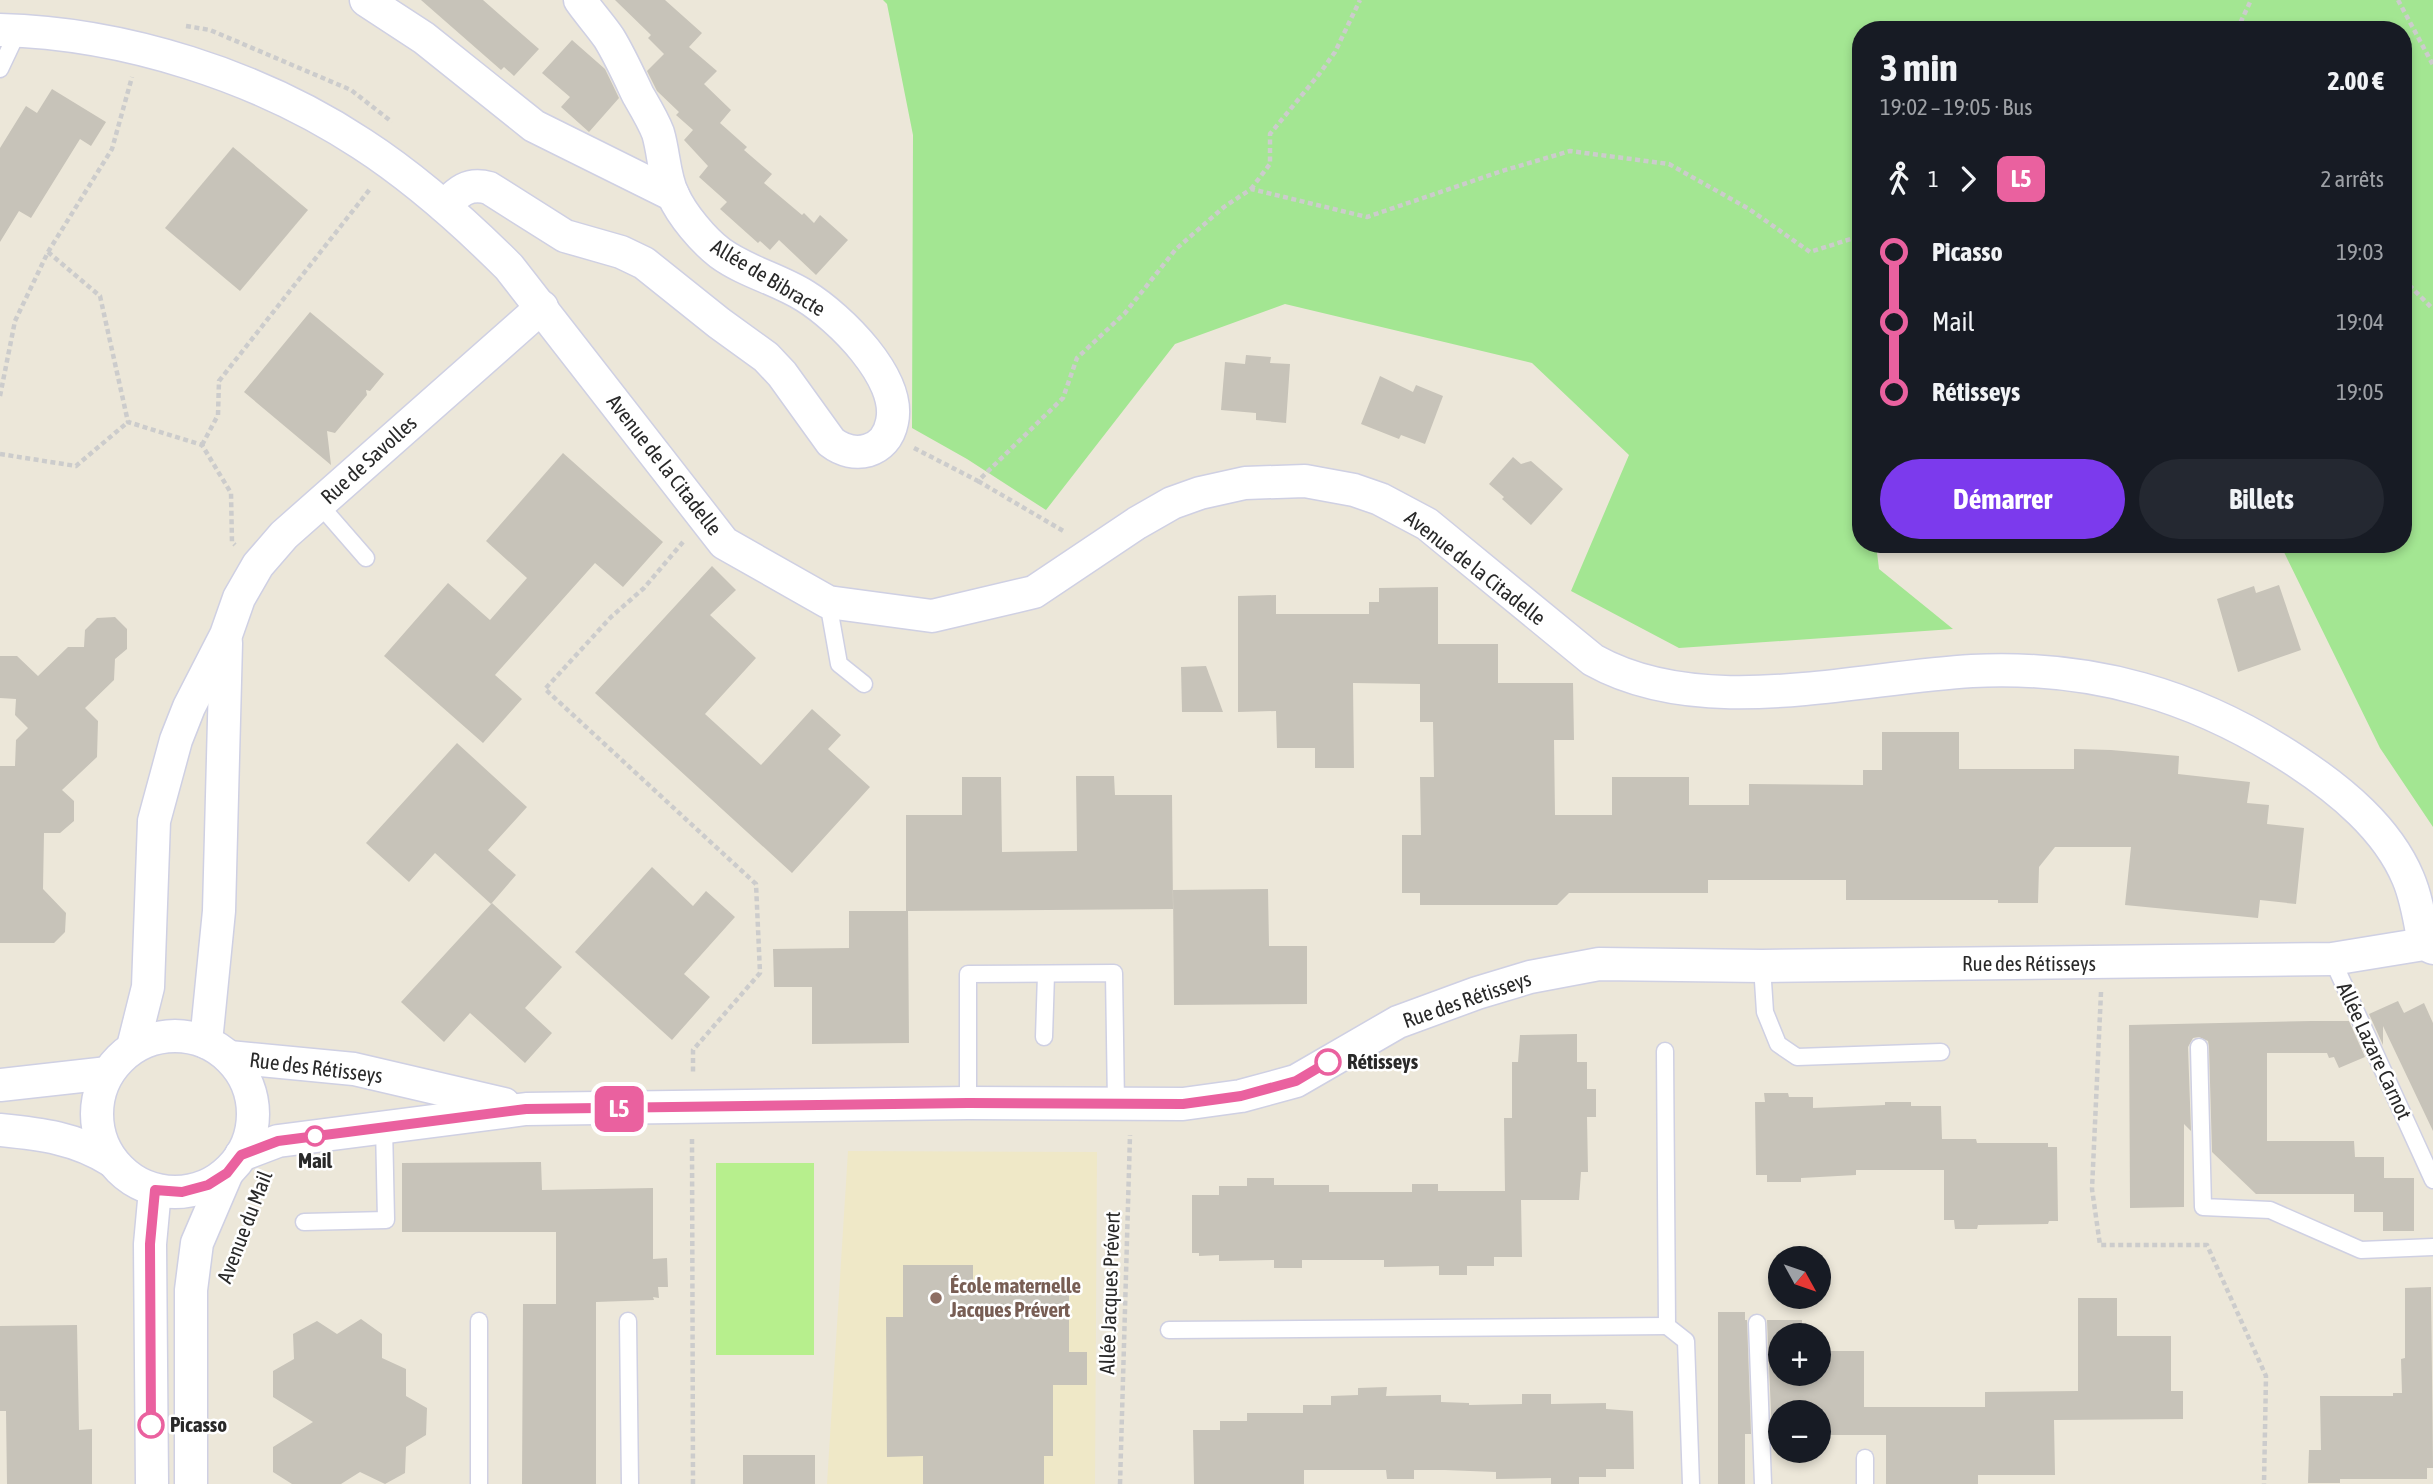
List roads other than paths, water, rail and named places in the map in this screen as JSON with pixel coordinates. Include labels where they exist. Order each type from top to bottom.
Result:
[{"type":"street","points":[[366,0],[424,38],[534,125],[673,195]]},
{"type":"street","name":"Allée de Bibracte","points":[[444,206],[459,191],[472,186],[489,188],[565,236],[621,252],[644,263],[766,357],[782,374],[831,442],[842,450],[866,452],[878,446],[888,435],[893,421],[890,393],[877,368],[851,335],[807,297],[743,266],[702,237],[673,195],[657,131],[610,40],[580,0]]},
{"type":"street","name":"Avenue de la Citadelle","points":[[9,31],[80,38],[140,50],[202,67],[265,92],[328,124],[391,164],[444,206],[509,267],[724,543],[828,602],[932,616],[1034,592],[1159,510],[1193,495],[1245,483],[1305,481],[1354,490],[1400,508],[1427,524],[1593,660],[1632,679],[1659,686],[1735,692],[1972,671],[2026,671],[2114,680],[2181,701],[2238,726],[2310,770],[2357,809],[2379,831],[2408,876],[2428,946]]},
{"type":"street","name":"Rue de Savolles","points":[[133,1047],[148,987],[154,821],[176,740],[189,707],[226,635],[239,598],[258,565],[284,535],[542,307]]},
{"type":"street","name":"Rue de Savolles","points":[[218,1050],[226,635]]},
{"type":"street","name":"Rue des Rétisseys","points":[[234,1164],[278,1141],[526,1109],[968,1103],[1183,1104],[1241,1096],[1296,1081],[1398,1022],[1530,977],[1599,964],[1762,966],[2332,960],[2428,946]]},
{"type":"street","points":[[0,1130],[64,1139],[84,1145],[112,1161],[131,1179],[155,1190],[182,1192],[208,1185],[234,1164],[252,1130],[253,1104],[245,1079],[218,1050],[191,1037],[171,1035],[151,1039],[133,1047],[108,1073],[99,1095],[97,1118],[101,1140],[112,1161]]},
{"type":"street","name":"Rue des Rétisseys","points":[[218,1050],[354,1069],[526,1109]]},
{"type":"street","points":[[0,1086],[108,1073]]},
{"type":"street","name":"Avenue du Mail","points":[[191,1484],[191,1290],[197,1244],[234,1164]]},
{"type":"street","points":[[152,1484],[150,1244],[155,1190]]},
{"type":"lane","points":[[0,69],[9,31]]},
{"type":"lane","points":[[319,504],[366,558]]},
{"type":"lane","points":[[828,602],[839,664],[863,684]]},
{"type":"lane","name":"Allée Lazare Carnot","points":[[2332,960],[2433,1180]]},
{"type":"lane","points":[[1762,966],[1765,1012],[1779,1044],[1797,1057],[1941,1052]]},
{"type":"lane","points":[[968,1103],[968,974],[1114,973],[1124,1103]]},
{"type":"lane","points":[[1044,1037],[1046,974]]},
{"type":"lane","points":[[2199,1047],[2203,1207],[2270,1210],[2361,1250],[2433,1247]]},
{"type":"lane","points":[[1665,1051],[1667,1326]]},
{"type":"lane","points":[[304,1222],[386,1220],[383,1126]]},
{"type":"lane","points":[[479,1321],[479,1484]]},
{"type":"lane","points":[[628,1321],[630,1484]]},
{"type":"lane","points":[[1757,1323],[1763,1484]]},
{"type":"lane","points":[[1170,1330],[1667,1326],[1686,1341],[1691,1484]]},
{"type":"lane","points":[[1865,1458],[1865,1484]]},
{"type":"place","name":"Rétisseys","points":[[1328,1062]]},
{"type":"place","name":"Mail","points":[[315,1136]]},
{"type":"place","name":"École maternelle Jacques Prévert","points":[[936,1298]]},
{"type":"place","name":"Picasso","points":[[151,1425]]}]
